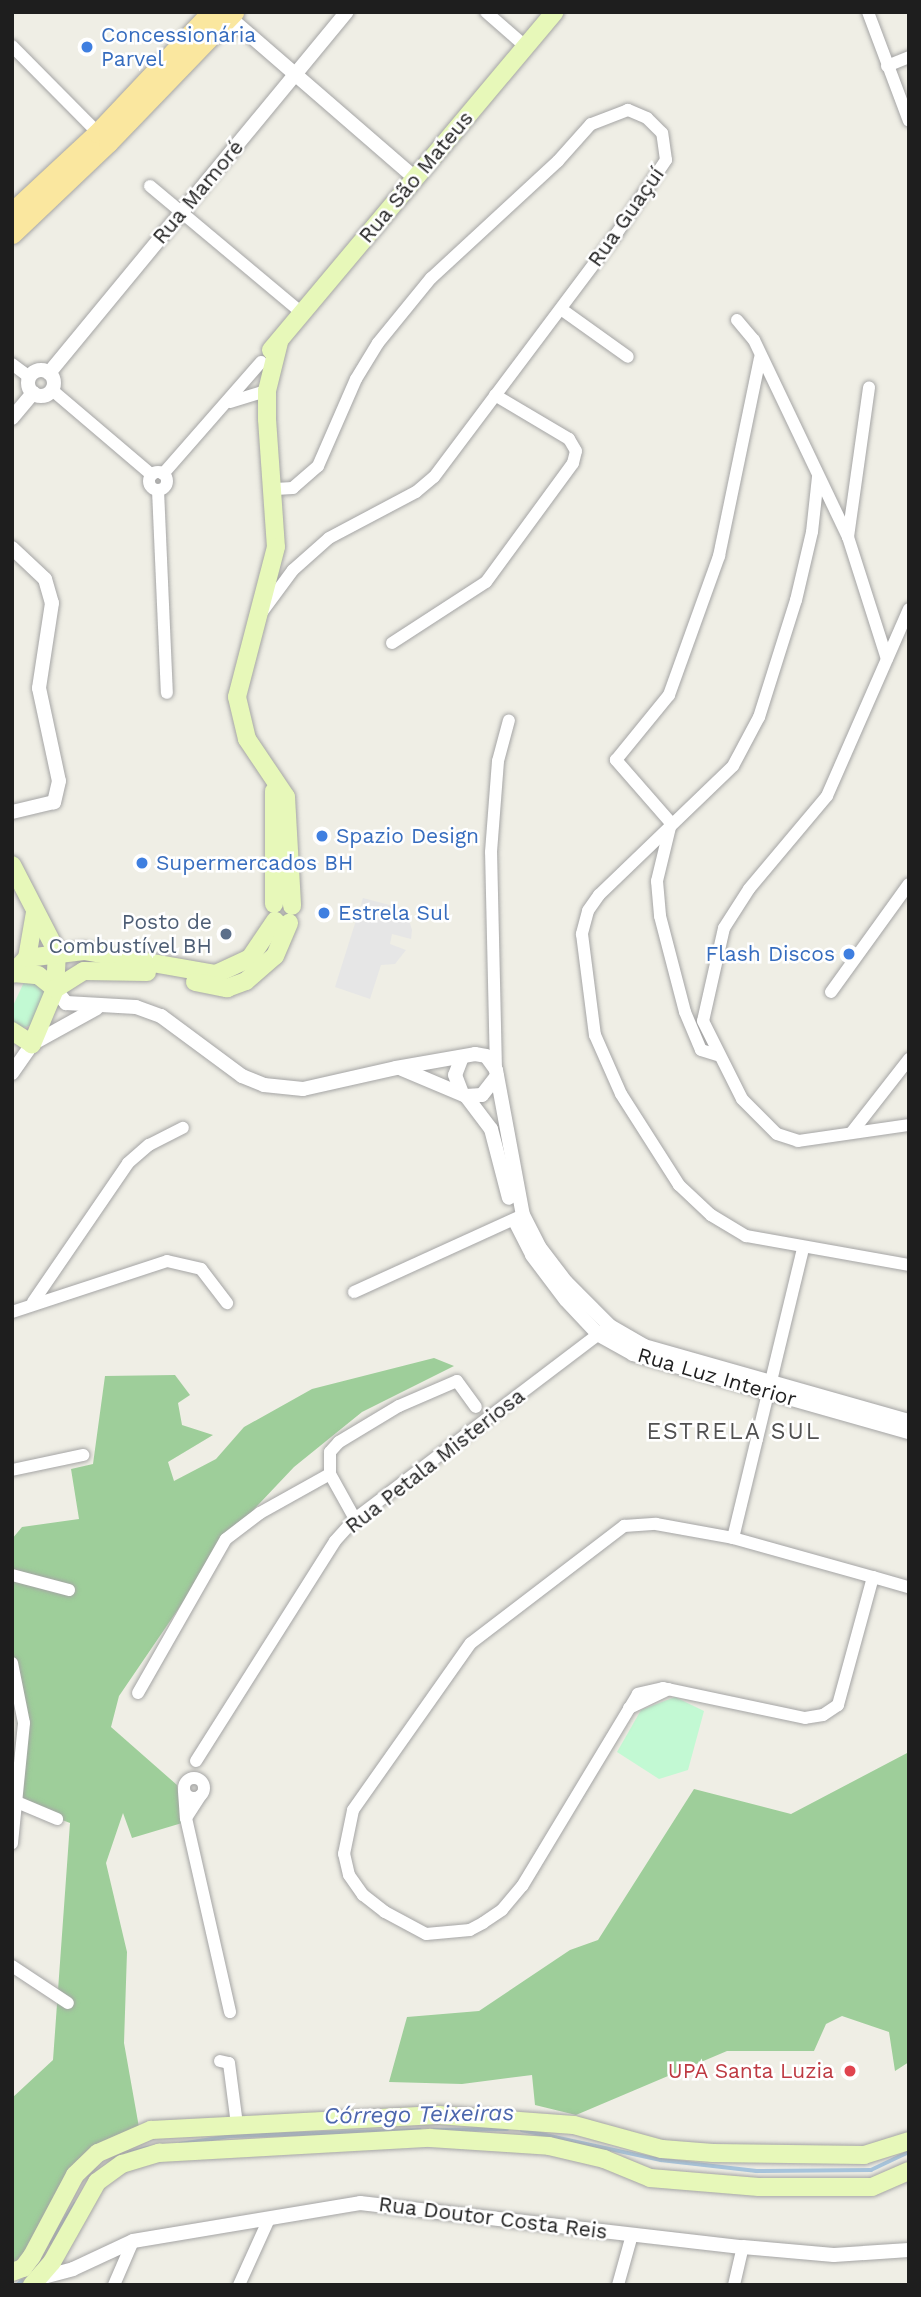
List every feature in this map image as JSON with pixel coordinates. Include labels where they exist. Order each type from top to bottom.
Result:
[{"type":"main road","name":"Rua São Mateus","points":[[261,362],[555,12]]},
{"type":"main road","points":[[12,234],[225,13]]},
{"type":"main road","points":[[12,212],[103,138]]},
{"type":"main road","points":[[263,392],[279,342]]},
{"type":"main road","points":[[55,989],[75,974],[96,970],[153,973],[235,987],[275,956],[282,914],[286,797],[243,729],[237,697],[276,547],[275,489],[261,362]]},
{"type":"main road","points":[[12,865],[57,952],[55,989],[32,1044],[12,1031]]},
{"type":"main road","points":[[27,958],[35,912]]},
{"type":"main road","points":[[12,973],[27,958],[57,952],[84,951],[216,974],[250,958],[282,914]]},
{"type":"main road","points":[[45,929],[84,951]]},
{"type":"main road","points":[[12,973],[38,975],[55,989]]},
{"type":"main road","points":[[27,2272],[75,2175],[98,2153],[151,2130],[438,2115],[574,2125],[662,2149],[713,2153],[906,2157]]},
{"type":"main road","points":[[27,2272],[52,2262],[97,2182],[122,2164],[159,2153],[430,2138],[549,2146],[604,2159],[650,2178],[759,2187],[872,2187],[906,2157]]},
{"type":"street","name":"Rua Mamoré","points":[[49,373],[347,12]]},
{"type":"street","points":[[486,12],[525,46]]},
{"type":"street","points":[[868,12],[909,121]]},
{"type":"street","points":[[225,13],[414,177]]},
{"type":"street","points":[[12,46],[103,138]]},
{"type":"street","points":[[887,66],[909,57]]},
{"type":"street","name":"Rua Guaçuí","points":[[260,615],[293,570],[330,538],[416,492],[434,477],[561,309],[666,160],[662,133],[647,118],[628,110],[590,124],[558,161],[431,278],[378,343],[356,379],[318,466],[301,484],[275,489]]},
{"type":"street","points":[[150,186],[303,314]]},
{"type":"street","points":[[561,309],[628,357]]},
{"type":"street","points":[[737,320],[754,340],[760,358],[848,537],[887,659]]},
{"type":"street","points":[[671,823],[616,760],[669,695],[719,556],[760,358]]},
{"type":"street","points":[[167,694],[158,490],[149,483],[229,402],[261,362]]},
{"type":"street","points":[[12,364],[29,377],[33,393]]},
{"type":"street","points":[[29,377],[40,370],[49,373],[52,390],[158,475]]},
{"type":"street","points":[[848,537],[869,387]]},
{"type":"street","points":[[33,393],[44,395],[52,390]]},
{"type":"street","points":[[229,402],[263,392]]},
{"type":"street","points":[[12,418],[33,393]]},
{"type":"street","points":[[392,643],[486,582],[573,463],[576,451],[569,439],[495,395]]},
{"type":"street","points":[[818,477],[812,532],[796,600],[759,718],[733,766],[671,823],[588,911],[582,934],[595,1035],[621,1094],[680,1185],[711,1215],[746,1236],[803,1249],[909,1265]]},
{"type":"street","points":[[12,548],[45,579],[52,603],[39,688],[59,781],[54,802],[12,812]]},
{"type":"street","points":[[909,609],[827,796],[749,889],[724,928],[703,1021],[717,1055],[742,1100],[778,1134],[798,1141],[909,1125]]},
{"type":"street","points":[[396,1068],[464,1094],[482,1095],[496,1073],[491,852],[498,761],[509,720]]},
{"type":"street","points":[[671,823],[657,881],[660,916],[685,1012],[701,1050],[717,1055]]},
{"type":"street","points":[[831,992],[909,884]]},
{"type":"street","points":[[55,989],[66,1003],[97,1007],[127,1005],[161,1016],[242,1076],[264,1085],[303,1089],[468,1055],[486,1056],[496,1073]]},
{"type":"street","points":[[12,1073],[32,1044],[97,1007]]},
{"type":"street","points":[[464,1094],[455,1075],[468,1055],[497,1037]]},
{"type":"street","points":[[852,1132],[909,1059]]},
{"type":"street","name":"Rua Luz Interior","points":[[496,1073],[519,1216]]},
{"type":"street","name":"Rua Luz Interior","points":[[464,1094],[497,1143],[519,1216],[540,1248],[604,1330],[644,1346],[909,1432]]},
{"type":"street","points":[[894,1127],[909,1135]]},
{"type":"street","points":[[33,1302],[128,1163],[149,1145],[183,1128]]},
{"type":"street","points":[[354,1292],[519,1216]]},
{"type":"street","points":[[733,1538],[803,1249]]},
{"type":"street","points":[[12,1312],[33,1302],[167,1261],[201,1269],[227,1303]]},
{"type":"street","name":"Rua Petala Misteriosa","points":[[184,1788],[196,1761],[335,1541],[355,1520],[604,1330]]},
{"type":"street","points":[[355,1520],[330,1474],[330,1452],[339,1442],[399,1406],[457,1381],[476,1407]]},
{"type":"street","name":"Rua Luz Interior","points":[[769,1387],[909,1421]]},
{"type":"street","points":[[12,1470],[83,1455]]},
{"type":"street","points":[[138,1693],[226,1539],[260,1513],[330,1474]]},
{"type":"street","points":[[873,1577],[841,1696],[823,1715],[805,1718],[669,1689],[638,1694],[522,1886],[502,1910],[483,1923],[470,1930],[426,1934],[385,1912],[363,1895],[349,1875],[344,1854],[354,1810],[471,1643],[624,1526],[656,1524],[733,1538],[909,1587]]},
{"type":"street","points":[[12,1575],[69,1590]]},
{"type":"street","points":[[12,1662],[24,1723],[14,1801],[12,1843]]},
{"type":"street","points":[[186,1818],[202,1789],[196,1761]]},
{"type":"street","points":[[184,1788],[190,1798],[202,1789]]},
{"type":"street","points":[[184,1788],[186,1818],[230,2012]]},
{"type":"street","points":[[14,1801],[57,1819]]},
{"type":"street","points":[[12,1966],[68,2003]]},
{"type":"street","points":[[220,2061],[229,2066],[237,2125]]},
{"type":"street","name":"Rua Doutor Costa Reis","points":[[27,2272],[82,2261],[132,2241],[360,2203],[632,2235],[834,2255],[909,2250]]},
{"type":"street","points":[[239,2285],[269,2219]]},
{"type":"street","points":[[618,2285],[632,2235]]},
{"type":"street","points":[[114,2285],[132,2241]]},
{"type":"street","points":[[734,2285],[743,2247]]},
{"type":"street","name":"Rua Doutor Costa Reis","points":[[52,2262],[82,2261]]},
{"type":"green space","points":[[25,980],[43,985],[44,992],[31,1025],[23,1028],[13,1021],[12,1008]]},
{"type":"green space","points":[[434,1358],[454,1366],[362,1412],[294,1467],[226,1539],[119,1696],[111,1727],[177,1785],[182,1823],[132,1838],[123,1813],[106,1863],[127,1952],[124,2043],[140,2133],[78,2167],[12,2271],[12,2098],[53,2060],[70,1823],[16,1802],[21,1760],[12,1662],[12,1539],[22,1527],[79,1519],[71,1469],[93,1464],[105,1376],[175,1375],[190,1395],[178,1403],[182,1425],[213,1435],[168,1462],[174,1481],[216,1459],[244,1427],[312,1389]]},
{"type":"green space","points":[[675,1697],[704,1711],[688,1770],[659,1779],[617,1752],[641,1710]]},
{"type":"green space","points":[[909,1752],[909,2062],[895,2071],[889,2032],[842,2016],[826,2024],[814,2051],[727,2051],[576,2115],[535,2105],[532,2075],[462,2084],[389,2082],[407,2017],[479,2011],[570,1950],[598,1940],[694,1789],[791,1814]]},
{"type":"shaded area","points":[[363,898],[401,908],[398,915],[409,920],[412,930],[411,939],[392,934],[390,944],[406,950],[395,964],[381,965],[370,999],[335,987]]},
{"type":"waterway","name":"Córrego Teixeiras","points":[[434,2130],[507,2129]]},
{"type":"waterway","name":"Córrego Teixeiras","points":[[180,2144],[231,2136],[420,2130]]},
{"type":"waterway","name":"Córrego Teixeiras","points":[[522,2130],[661,2160],[756,2171],[871,2170],[909,2152]]},
{"type":"waterway","name":"Córrego Teixeiras","points":[[129,2153],[148,2148]]},
{"type":"waterway","name":"Córrego Teixeiras","points":[[50,2243],[75,2204]]},
{"type":"waterway","name":"Córrego Teixeiras","points":[[17,2285],[22,2281]]},
{"type":"place","name":"Concessionária Parvel","points":[[87,47]]},
{"type":"place","name":"Spazio Design","points":[[322,836]]},
{"type":"place","name":"Supermercados BH","points":[[142,863]]},
{"type":"place","name":"Estrela Sul","points":[[324,913]]},
{"type":"place","name":"Posto de Combustível BH","points":[[226,934]]},
{"type":"place","name":"Flash Discos","points":[[849,954]]},
{"type":"place","name":"UPA Santa Luzia","points":[[850,2071]]},
{"type":"district","name":"ESTRELA SUL","points":[[734,1432]]}]
